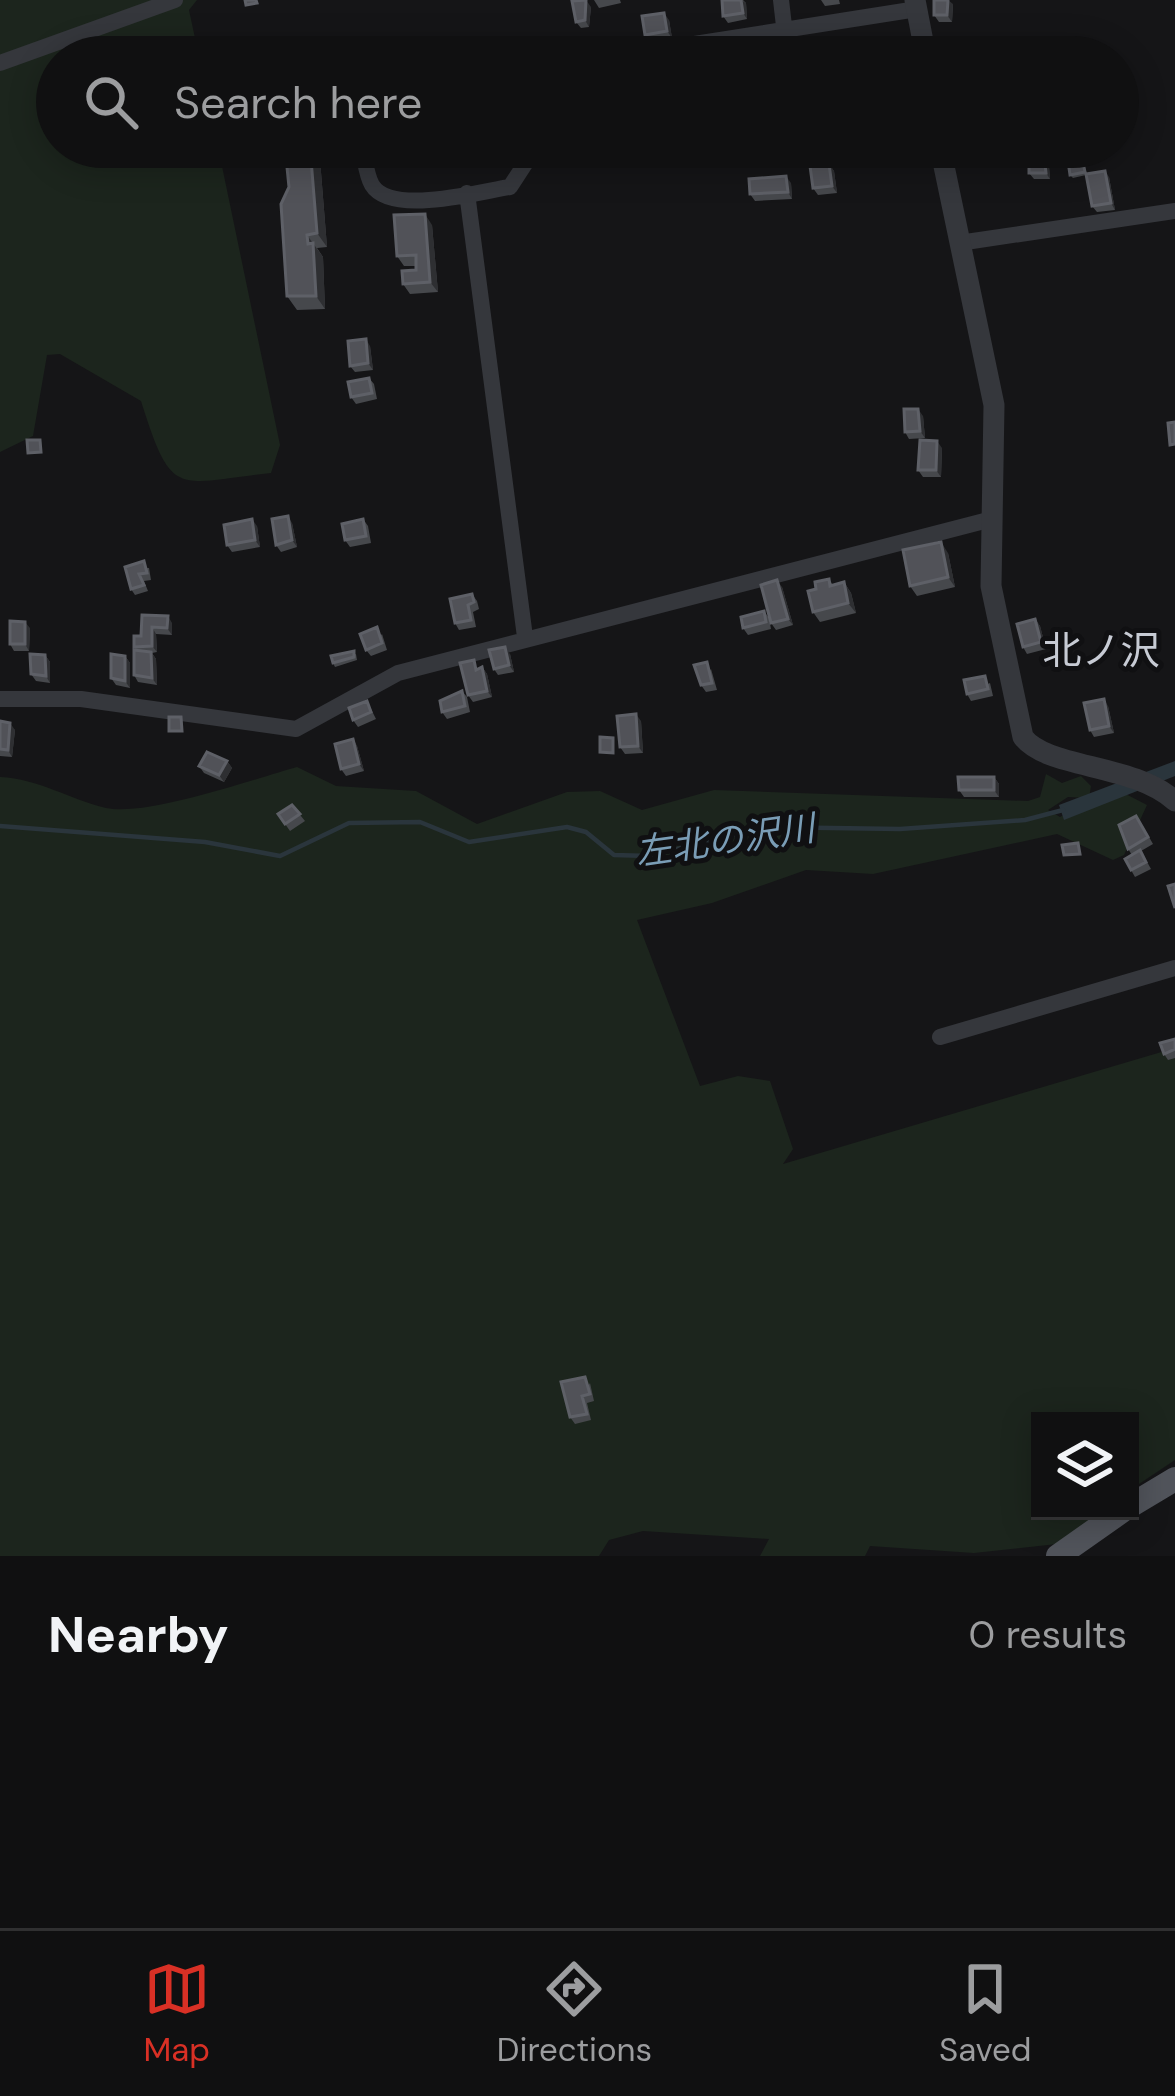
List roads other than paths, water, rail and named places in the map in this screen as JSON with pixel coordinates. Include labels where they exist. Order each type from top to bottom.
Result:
[{"type":"main road","points":[[1139,1501],[1175,1479]]},
{"type":"main road","points":[[1058,1556],[1109,1520]]},
{"type":"street","points":[[75,36],[175,0]]},
{"type":"street","points":[[781,0],[784,26]]},
{"type":"street","points":[[728,36],[916,4],[922,36]]},
{"type":"street","points":[[0,63],[36,50]]},
{"type":"street","points":[[368,168],[372,184],[390,200],[511,187],[523,168]]},
{"type":"street","points":[[944,168],[994,405],[994,606],[1023,737],[1040,754],[1132,776],[1154,784],[1175,801]]},
{"type":"street","points":[[467,193],[525,637]]},
{"type":"street","points":[[959,243],[1175,211]]},
{"type":"street","points":[[0,698],[81,698],[296,729],[398,673],[992,519]]},
{"type":"street","points":[[940,1036],[1175,968]]},
{"type":"waterway","name":"左北の沢川","points":[[0,826],[205,842],[280,856],[349,823],[420,822],[469,842],[567,827],[586,832],[614,855],[650,856],[763,827],[900,829],[1025,820],[1063,810]]},
{"type":"district","name":"北ノ沢","points":[[1101,650]]}]
